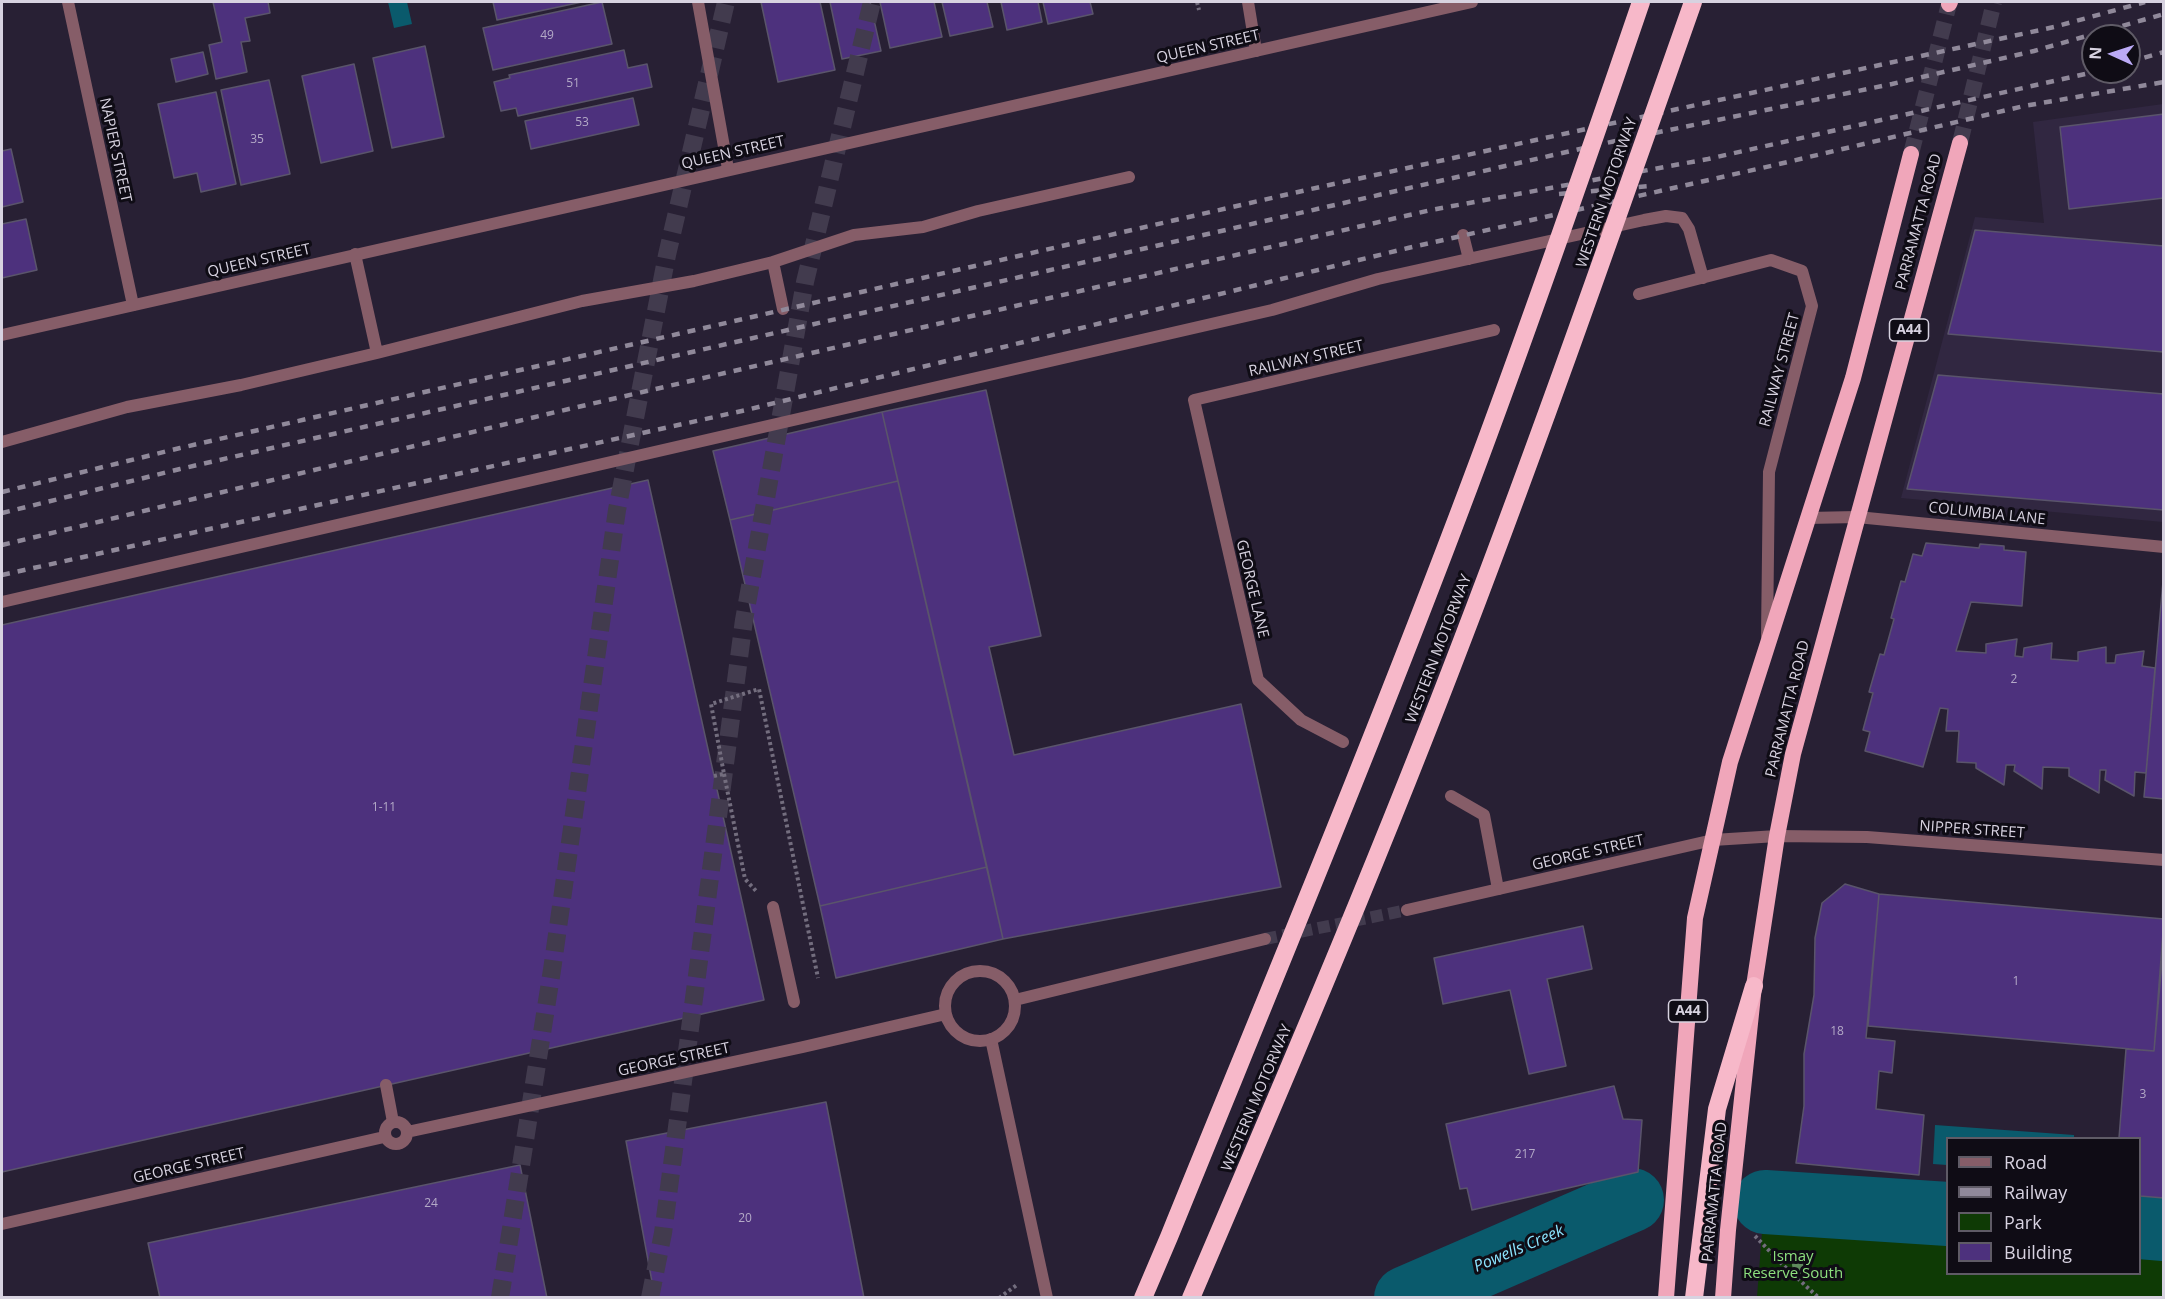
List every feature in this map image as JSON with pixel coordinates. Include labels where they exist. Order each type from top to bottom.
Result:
[{"type":"highway","name":"WESTERN MOTORWAY","points":[[1143,1298],[1322,860],[1469,487],[1563,231],[1641,2]]},
{"type":"highway","name":"WESTERN MOTORWAY","points":[[1191,1298],[1320,998],[1450,671],[1576,334],[1693,2]]},
{"type":"highway","name":"PARRAMATTA ROAD","points":[[1723,1298],[1754,986],[1777,836],[1798,736],[1960,144]]},
{"type":"highway","name":"PARRAMATTA ROAD","points":[[1666,1298],[1695,918],[1730,762],[1853,378],[1911,153]]},
{"type":"highway","points":[[1694,1298],[1717,1109],[1754,986]]},
{"type":"street","name":"NAPIER STREET","points":[[68,2],[133,305]]},
{"type":"street","points":[[698,2],[728,169]]},
{"type":"street","points":[[1248,2],[1256,51]]},
{"type":"street","name":"QUEEN STREET","points":[[2,335],[1472,2]]},
{"type":"street","points":[[2,442],[127,407],[241,385],[582,301],[694,281],[773,262],[854,235],[923,226],[978,211],[1130,177]]},
{"type":"street","points":[[2,602],[1272,310],[1378,279],[1666,216],[1682,218],[1689,229],[1703,278]]},
{"type":"street","points":[[1463,235],[1468,259]]},
{"type":"street","points":[[355,254],[377,353]]},
{"type":"street","name":"RAILWAY STREET","points":[[1639,294],[1771,260],[1802,271],[1812,306],[1769,472],[1767,646]]},
{"type":"street","points":[[773,262],[783,309]]},
{"type":"street","name":"RAILWAY STREET","points":[[1194,400],[1494,330]]},
{"type":"street","name":"GEORGE LANE","points":[[1194,400],[1258,681],[1301,720],[1343,742]]},
{"type":"street","name":"COLUMBIA LANE","points":[[1807,518],[1857,517],[2163,547]]},
{"type":"street","points":[[1451,796],[1484,815],[1498,889]]},
{"type":"street","name":"GEORGE STREET","points":[[1407,910],[1713,840],[1777,836]]},
{"type":"street","name":"NIPPER STREET","points":[[1777,836],[1867,837],[2163,860]]},
{"type":"street","points":[[773,907],[794,1002]]},
{"type":"street","points":[[1015,1000],[1264,939]]},
{"type":"street","points":[[988,971],[997,974],[1010,988],[1015,1000],[1013,1018],[1008,1028],[991,1040],[979,1042],[967,1039],[956,1032],[948,1022],[946,1014],[944,1004],[948,990],[960,976],[969,972],[988,971]]},
{"type":"street","name":"GEORGE STREET","points":[[407,1132],[946,1014]]},
{"type":"street","points":[[991,1040],[1047,1298]]},
{"type":"street","points":[[386,1085],[393,1122]]},
{"type":"street","points":[[393,1122],[405,1126],[407,1132],[402,1143],[392,1144],[384,1137],[385,1128],[393,1122]]},
{"type":"street","name":"GEORGE STREET","points":[[2,1224],[384,1137]]},
{"type":"path","points":[[1197,2],[1199,10]]},
{"type":"path","points":[[773,907],[745,879],[711,704],[759,688],[818,978]]},
{"type":"path","points":[[714,776],[724,774]]},
{"type":"path","points":[[1752,1232],[1819,1298]]},
{"type":"path","points":[[999,1298],[1017,1285]]},
{"type":"shaded area","points":[[2163,104],[2163,522],[1901,498],[1975,217],[2044,223],[2033,122]]},
{"type":"green space","name":"Ismay Reserve South","points":[[1762,1232],[1946,1241],[1946,1275],[2141,1275],[2141,1250],[2163,1252],[2163,1297],[1757,1297]]},
{"type":"water","points":[[388,2],[407,2],[412,24],[394,28]]},
{"type":"water","points":[[1935,1125],[2074,1135],[2074,1137],[1946,1137],[1946,1165],[1933,1164]]},
{"type":"building","points":[[213,2],[268,2],[270,13],[245,18],[250,41],[241,42],[247,72],[216,79],[209,45],[222,42]]},
{"type":"building","points":[[493,2],[582,2],[497,20]]},
{"type":"building","points":[[602,2],[612,44],[493,70],[483,28]]},
{"type":"building","points":[[761,2],[820,2],[835,70],[778,82]]},
{"type":"building","points":[[830,2],[870,2],[881,51],[842,59]]},
{"type":"building","points":[[880,2],[934,2],[942,37],[890,48]]},
{"type":"building","points":[[942,2],[987,2],[993,27],[950,36]]},
{"type":"building","points":[[1001,2],[1038,2],[1042,22],[1007,30]]},
{"type":"building","points":[[1043,2],[1090,2],[1093,14],[1048,24]]},
{"type":"building","points":[[425,46],[444,137],[392,148],[373,58]]},
{"type":"building","points":[[624,50],[628,68],[647,64],[652,87],[518,116],[516,108],[501,111],[494,82],[510,78],[509,75]]},
{"type":"building","points":[[203,52],[208,74],[176,82],[171,59]]},
{"type":"building","points":[[354,64],[373,151],[321,163],[302,76]]},
{"type":"building","points":[[269,80],[290,174],[241,185],[221,90]]},
{"type":"building","points":[[216,92],[236,184],[201,192],[197,173],[174,178],[158,104]]},
{"type":"building","points":[[633,98],[639,125],[531,149],[525,121]]},
{"type":"building","points":[[2164,114],[2164,198],[2069,209],[2060,127]]},
{"type":"building","points":[[11,149],[23,202],[2,207],[2,151]]},
{"type":"building","points":[[26,219],[37,270],[2,278],[2,224]]},
{"type":"building","points":[[1975,230],[2164,246],[2164,352],[1948,334]]},
{"type":"building","points":[[1938,375],[2164,394],[2164,510],[1907,489]]},
{"type":"building","points":[[986,390],[1041,636],[989,647],[1014,755],[1241,704],[1281,887],[1003,939],[882,412]]},
{"type":"building","points":[[882,412],[898,481],[730,520],[713,451]]},
{"type":"building","points":[[648,480],[764,1000],[2,1172],[2,625]]},
{"type":"building","points":[[898,481],[987,867],[820,906],[730,520]]},
{"type":"building","points":[[1926,543],[1979,548],[1980,544],[2004,546],[2004,550],[2026,552],[2022,606],[1971,602],[1956,651],[1986,653],[1986,644],[2017,639],[2015,656],[2023,657],[2024,648],[2052,643],[2051,659],[2078,661],[2078,652],[2106,647],[2106,663],[2115,663],[2116,655],[2144,651],[2142,666],[2155,668],[2146,773],[2135,772],[2134,796],[2105,780],[2106,770],[2100,770],[2099,793],[2069,776],[2069,768],[2043,767],[2042,789],[2014,771],[2015,765],[2006,765],[2004,785],[1976,768],[1976,763],[1957,762],[1959,731],[1946,731],[1948,709],[1940,708],[1923,767],[1865,751],[1870,732],[1863,730],[1873,693],[1869,692],[1880,654],[1884,655],[1901,581],[1905,582],[1913,554],[1922,556]]},
{"type":"building","points":[[2164,570],[2164,799],[2144,797]]},
{"type":"building","points":[[987,867],[1003,939],[836,978],[820,906]]},
{"type":"building","points":[[1845,884],[1879,894],[1866,1038],[1895,1041],[1892,1073],[1879,1071],[1876,1109],[1924,1115],[1919,1175],[1796,1163],[1804,1106],[1804,1054],[1814,995],[1815,938],[1822,903]]},
{"type":"building","points":[[1879,894],[2164,919],[2154,1051],[1868,1026]]},
{"type":"building","points":[[1583,926],[1592,969],[1547,979],[1566,1066],[1529,1074],[1510,990],[1443,1004],[1434,958]]},
{"type":"building","points":[[2164,939],[2164,1198],[2141,1196],[2141,1137],[2119,1137],[2126,1049],[2154,1051]]},
{"type":"building","points":[[1614,1086],[1623,1119],[1642,1120],[1638,1172],[1472,1210],[1467,1188],[1460,1189],[1446,1124]]},
{"type":"building","points":[[826,1102],[864,1298],[655,1298],[626,1141]]},
{"type":"building","points":[[520,1165],[547,1298],[160,1298],[148,1243]]},
{"type":"waterway","name":"Powells Creek","points":[[1406,1298],[1632,1200]]},
{"type":"waterway","name":"Powells Creek","points":[[1765,1202],[1946,1214]]},
{"type":"waterway","name":"Powells Creek","points":[[2141,1227],[2164,1229]]},
{"type":"tunnel","points":[[500,1298],[552,970],[617,510],[667,255],[726,2]]},
{"type":"tunnel","points":[[650,1298],[663,1233],[744,620],[805,282],[872,2]]},
{"type":"tunnel","points":[[1960,143],[1994,2]]},
{"type":"tunnel","points":[[1911,154],[1949,4]]},
{"type":"tunnel","points":[[1265,939],[1407,910]]},
{"type":"railway","points":[[2,492],[180,448],[1311,189],[2054,27],[2145,2]]},
{"type":"railway","points":[[2,513],[180,469],[1606,143],[1892,84],[2034,51],[2164,14]]},
{"type":"railway","points":[[2141,59],[2164,52]]},
{"type":"railway","points":[[2,545],[556,412],[1431,210],[1708,159],[2081,75]]},
{"type":"railway","points":[[2,575],[746,410],[1408,248],[2024,106],[2164,82]]},
{"type":"railway","points":[[1559,194],[1649,186]]}]
